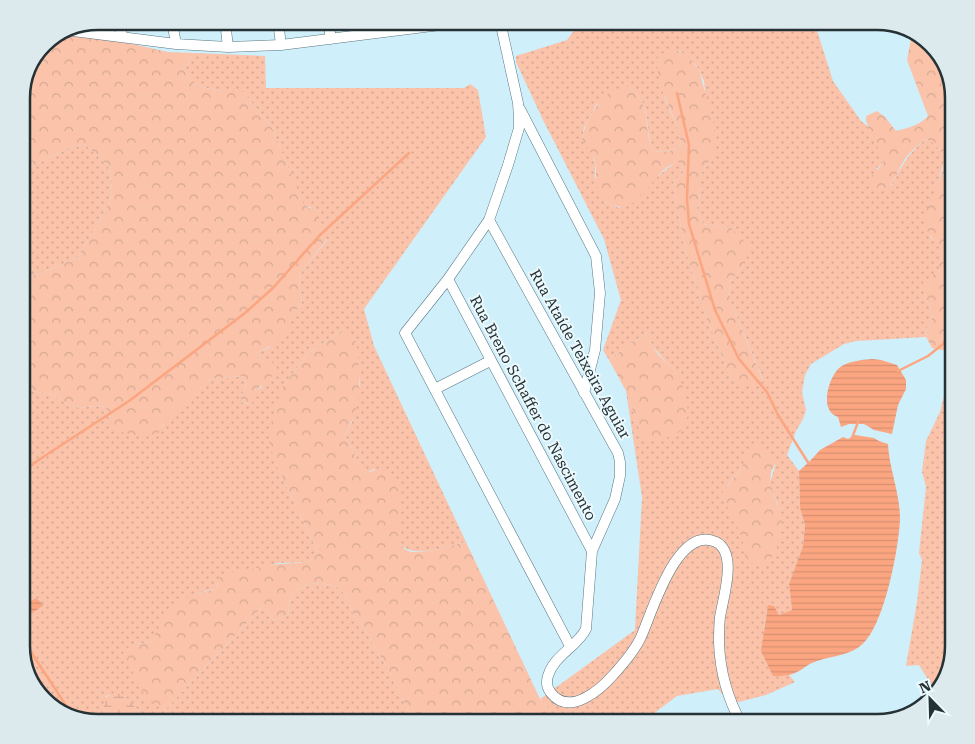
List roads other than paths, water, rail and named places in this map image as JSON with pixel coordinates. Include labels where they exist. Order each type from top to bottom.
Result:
[{"type":"street","points":[[121,30],[122,37]]},
{"type":"street","points":[[174,30],[176,44]]},
{"type":"street","points":[[225,30],[228,47]]},
{"type":"street","points":[[279,30],[281,45]]},
{"type":"street","points":[[330,30],[331,39]]},
{"type":"street","points":[[83,32],[176,44],[228,47],[281,45],[392,30]]},
{"type":"street","points":[[502,30],[518,103],[519,128],[508,164],[489,220],[448,279],[406,331],[406,336],[570,646]]},
{"type":"street","points":[[518,103],[596,256],[600,293],[595,350],[584,392]]},
{"type":"street","name":"Rua Ataíde Teixeira Aguiar","points":[[489,220],[618,453],[620,462],[620,476],[615,499],[592,551],[586,630],[579,640],[570,646],[554,664],[548,676],[547,684],[549,690],[555,698],[563,702],[577,701],[595,693],[602,687],[627,658],[640,639],[658,596],[683,550],[697,541],[705,540],[717,542],[727,557],[727,578],[720,618],[719,644],[730,698],[737,714]]},
{"type":"street","name":"Rua Breno Schaffer do Nascimento","points":[[448,279],[592,551]]},
{"type":"street","points":[[435,389],[490,361]]},
{"type":"waterway","points":[[677,93],[689,145],[687,199],[689,224],[715,310],[739,359],[767,392],[778,415],[809,464]]},
{"type":"waterway","points":[[30,467],[129,401],[245,313],[273,288],[320,235],[409,153]]},
{"type":"waterway","points":[[898,371],[928,356],[945,340]]},
{"type":"waterway","points":[[852,438],[858,422]]},
{"type":"waterway","points":[[30,651],[66,706]]}]
